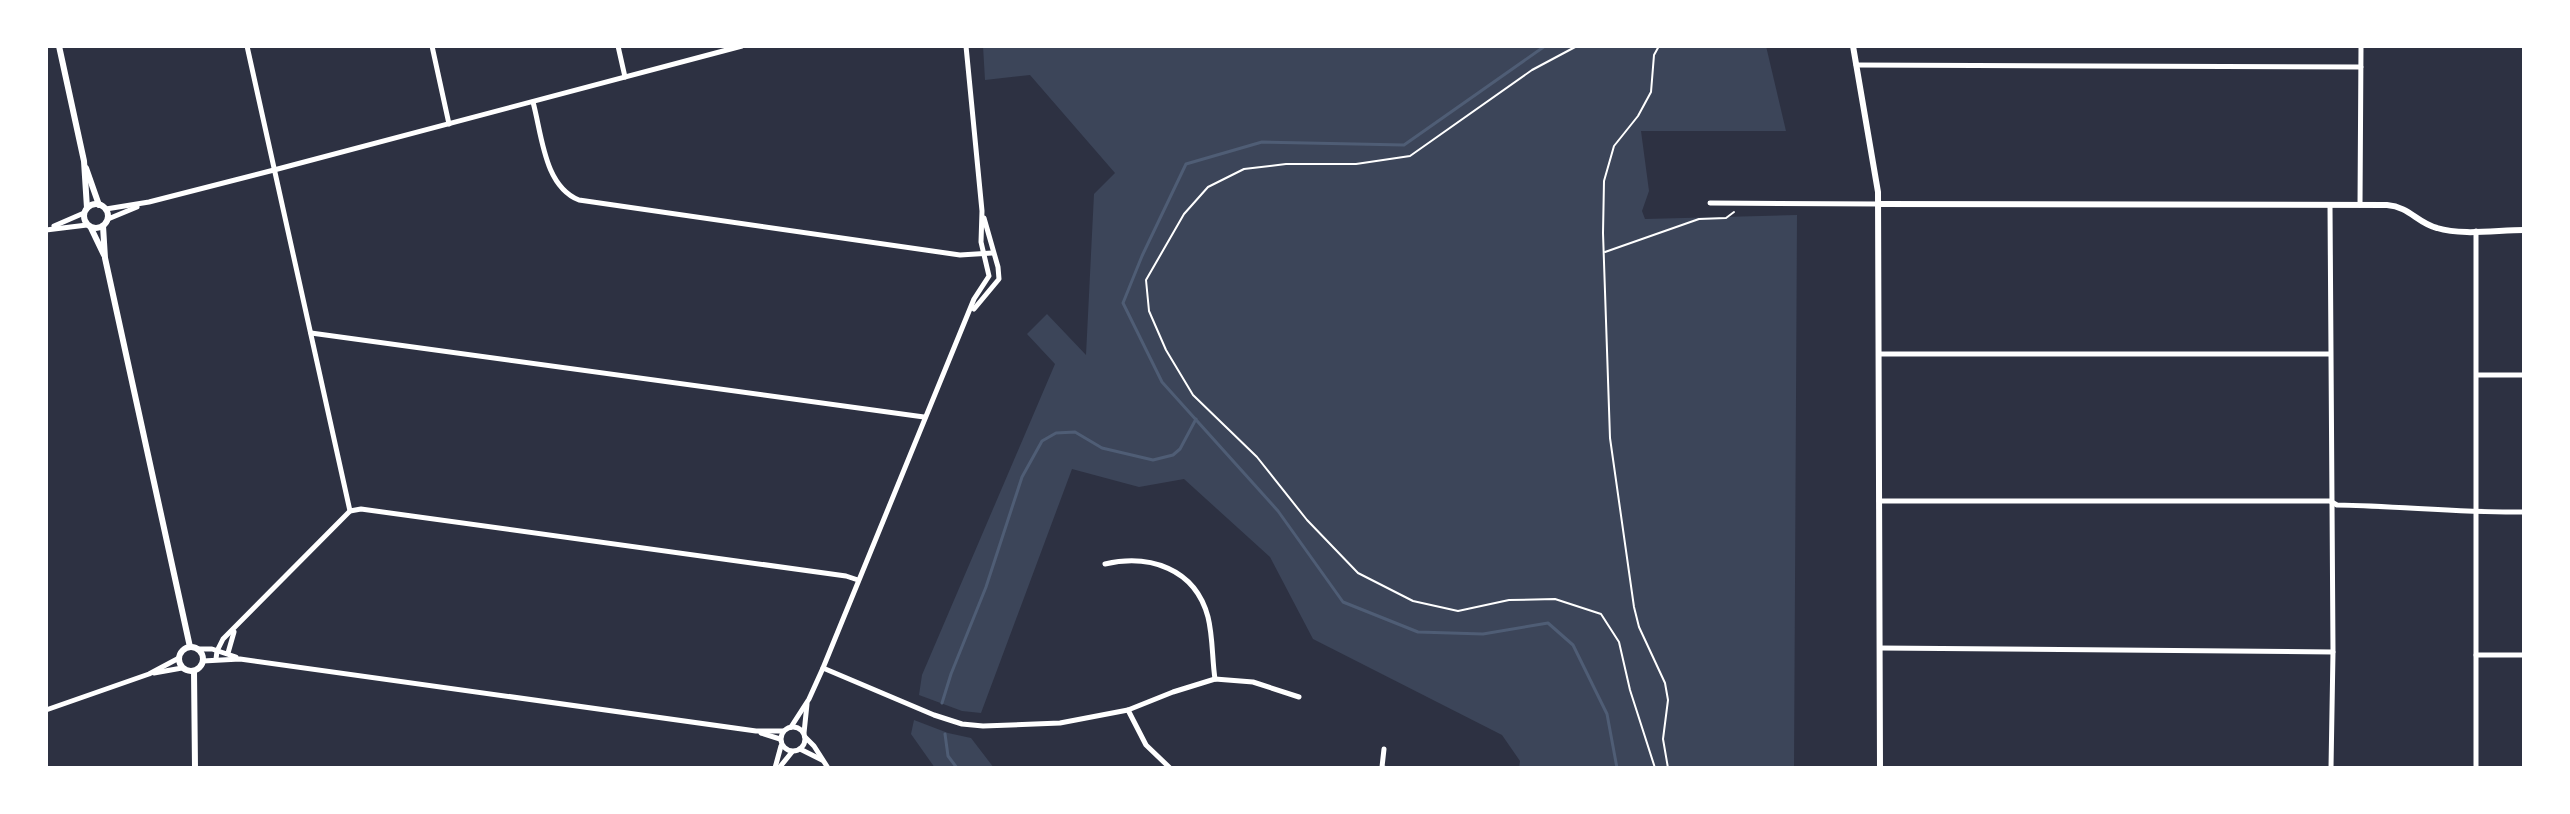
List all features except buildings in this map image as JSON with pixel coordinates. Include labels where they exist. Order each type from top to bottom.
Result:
[{"type":"street","points":[[59,46],[84,161],[102,207],[105,258],[194,648],[202,654],[200,668],[194,671],[182,668],[149,674]]},
{"type":"street","points":[[247,46],[350,511]]},
{"type":"street","points":[[432,46],[449,124]]},
{"type":"street","points":[[618,46],[625,77]]},
{"type":"street","points":[[46,230],[85,210],[149,202],[742,46]]},
{"type":"street","points":[[182,668],[181,652],[194,648],[217,651],[240,659],[756,731],[783,731],[791,727],[809,699],[823,668],[924,417],[971,313],[974,299],[989,276],[983,253],[982,211],[966,46]]},
{"type":"street","points":[[1853,46],[1879,204],[1880,768]]},
{"type":"street","points":[[2360,205],[2361,46]]},
{"type":"street","points":[[1856,65],[2361,67]]},
{"type":"street","points":[[533,102],[554,180],[566,195],[579,200],[960,255],[992,253]]},
{"type":"street","points":[[84,161],[85,210],[89,226],[105,258]]},
{"type":"street","points":[[46,230],[105,223],[149,202]]},
{"type":"street","points":[[1710,203],[2396,206],[2442,230],[2524,230]]},
{"type":"street","points":[[2330,205],[2331,768]]},
{"type":"street","points":[[971,313],[999,279],[982,211]]},
{"type":"street","points":[[2476,230],[2476,768]]},
{"type":"street","points":[[311,333],[924,417]]},
{"type":"street","points":[[1879,354],[2331,354]]},
{"type":"street","points":[[2477,375],[2524,375]]},
{"type":"street","points":[[1879,501],[2330,501],[2337,505],[2398,506],[2477,513],[2524,512]]},
{"type":"street","points":[[216,659],[223,639],[350,511],[361,509],[858,580]]},
{"type":"street","points":[[1105,564],[1145,560],[1163,565],[1189,582],[1198,593],[1208,619],[1215,679]]},
{"type":"street","points":[[228,656],[237,628]]},
{"type":"street","points":[[1880,648],[2333,652]]},
{"type":"street","points":[[2476,655],[2524,655]]},
{"type":"street","points":[[203,661],[228,656]]},
{"type":"street","points":[[46,710],[149,674],[179,658]]},
{"type":"street","points":[[823,668],[962,724],[1024,726],[1060,723],[1128,710],[1215,679],[1253,682],[1299,697]]},
{"type":"street","points":[[194,671],[195,768]]},
{"type":"street","points":[[800,749],[809,699]]},
{"type":"street","points":[[1128,710],[1146,745],[1170,768]]},
{"type":"street","points":[[791,727],[799,728],[828,768]]},
{"type":"street","points":[[756,731],[781,742],[792,751]]},
{"type":"street","points":[[777,768],[783,731]]},
{"type":"street","points":[[777,768],[792,751],[800,749],[822,760]]},
{"type":"street","points":[[1382,768],[1384,749]]},
{"type":"path","points":[[1577,46],[1532,70],[1410,156],[1356,164],[1286,164],[1244,169],[1208,187],[1184,214],[1146,280],[1149,311],[1166,350],[1193,395],[1257,457],[1307,520],[1358,573],[1413,601],[1458,611],[1509,600],[1555,599],[1601,614],[1619,642],[1630,690],[1655,768]]},
{"type":"path","points":[[1659,46],[1654,55],[1651,92],[1638,116],[1614,146],[1606,165],[1603,253],[1610,438],[1636,617],[1665,683],[1668,700],[1663,739],[1668,768]]},
{"type":"path","points":[[1603,253],[1699,219],[1726,218],[1740,203]]},
{"type":"shaded area","points":[[983,46],[1766,46],[1786,131],[1641,131],[1649,191],[1642,211],[1645,219],[1797,215],[1794,768],[1519,768],[1520,761],[1502,735],[1313,639],[1270,557],[1184,479],[1139,487],[1072,469],[981,713],[962,711],[919,695],[922,675],[1055,364],[1027,334],[1047,314],[1086,355],[1094,194],[1115,173],[1030,75],[985,80]]},
{"type":"shaded area","points":[[914,720],[971,738],[994,768],[935,768],[911,734]]},
{"type":"waterway","points":[[1545,46],[1404,145],[1262,142],[1186,164],[1123,303],[1162,382],[1278,511],[1343,602],[1418,632],[1483,634],[1548,623],[1573,645],[1607,714],[1617,768]]},
{"type":"waterway","points":[[942,703],[986,587],[1022,477],[1042,441],[1056,433],[1075,432],[1102,448],[1153,460],[1173,455],[1180,449],[1196,419]]},
{"type":"waterway","points":[[945,734],[948,756],[957,768]]}]
